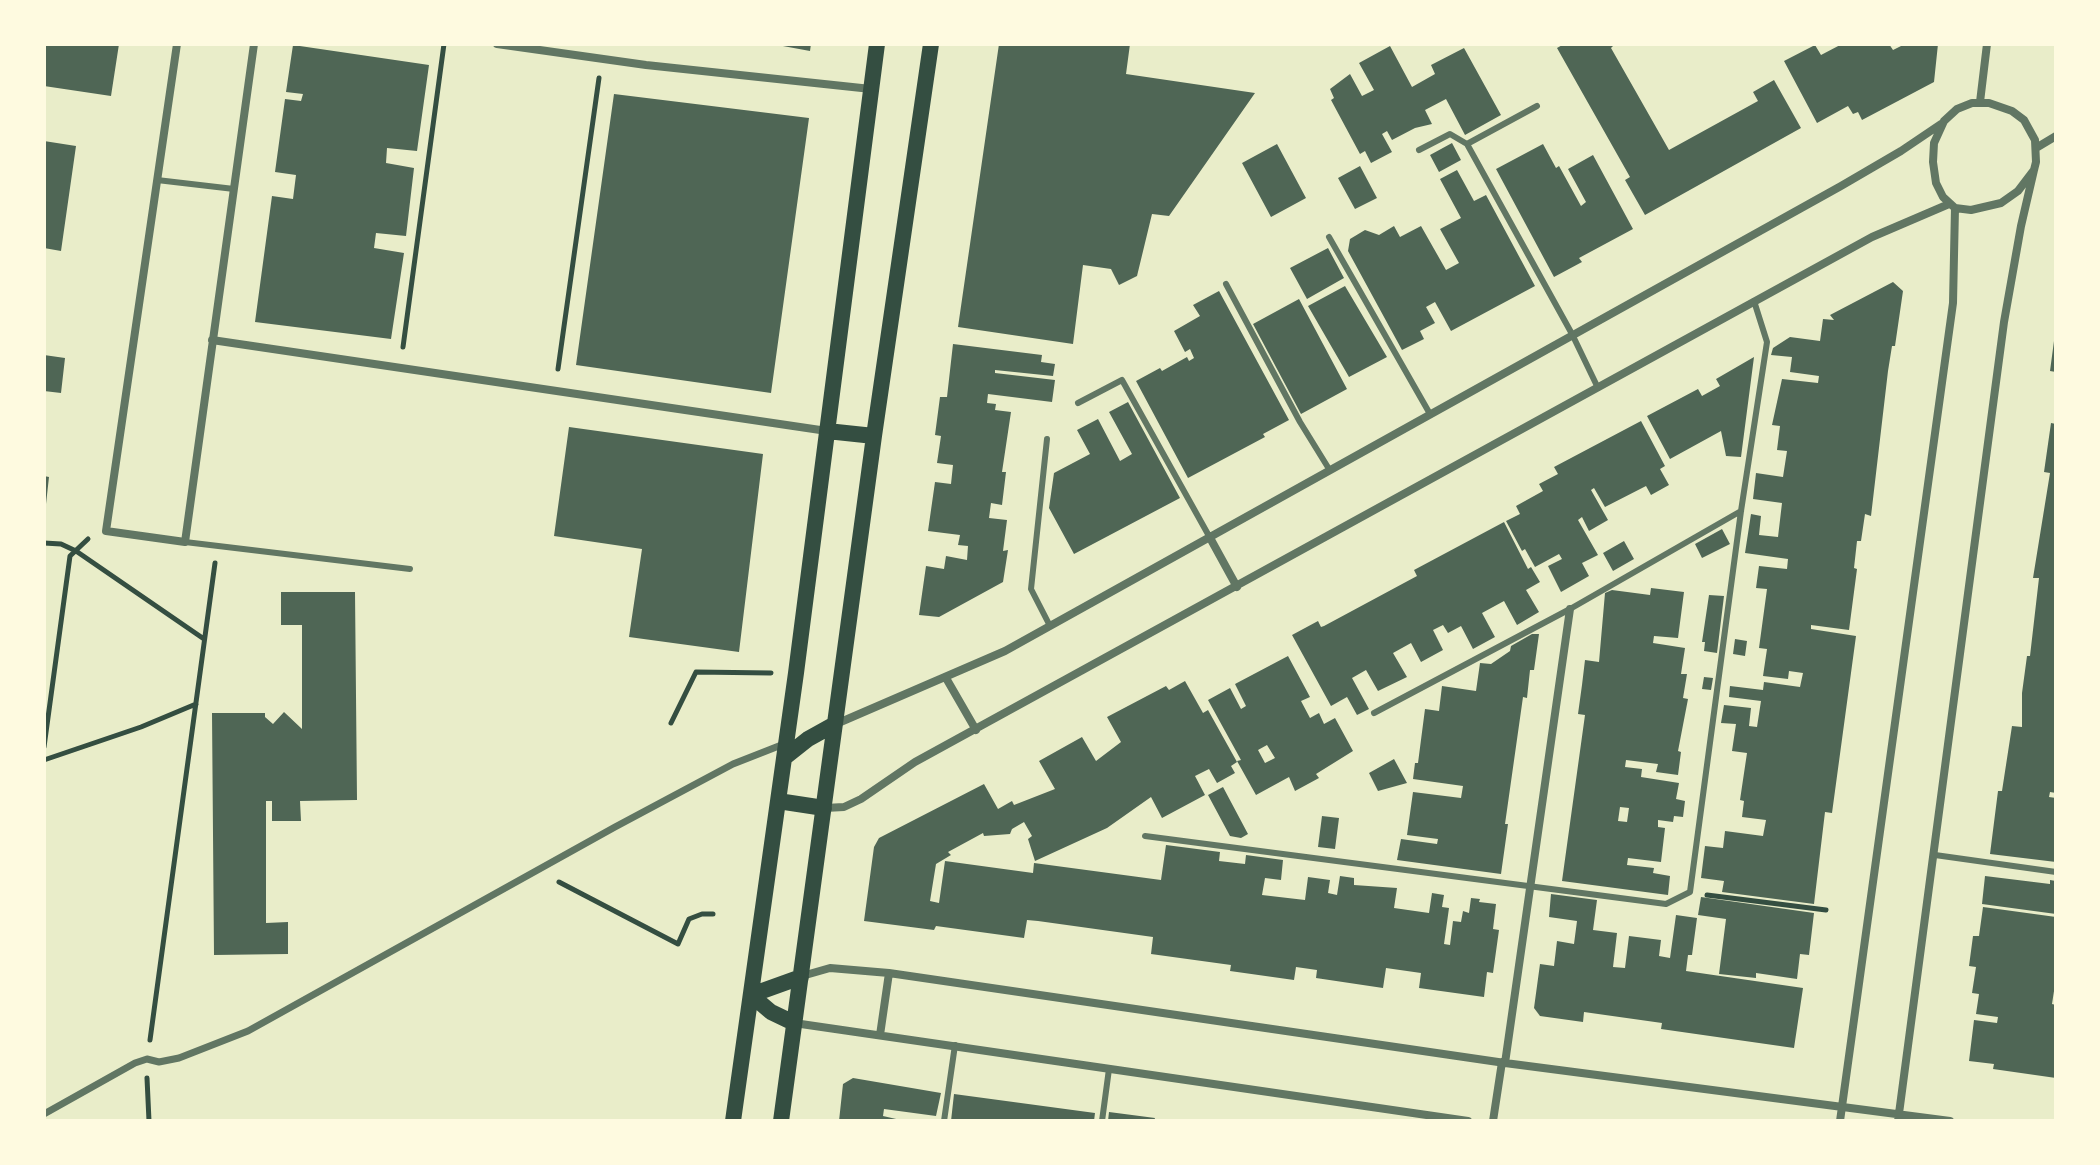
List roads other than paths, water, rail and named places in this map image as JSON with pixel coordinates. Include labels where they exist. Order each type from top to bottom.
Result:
[{"type":"main road","points":[[733,1121],[796,673],[877,44]]},
{"type":"main road","points":[[781,1121],[931,44]]},
{"type":"main road","points":[[827,431],[874,436]]},
{"type":"main road","points":[[785,751],[835,724]]},
{"type":"main road","points":[[778,801],[824,808]]},
{"type":"main road","points":[[751,995],[801,977]]},
{"type":"main road","points":[[751,995],[771,1012],[794,1023]]},
{"type":"street","points":[[177,44],[106,531],[185,542],[254,44]]},
{"type":"street","points":[[497,44],[871,89]]},
{"type":"street","points":[[1980,102],[1987,44]]},
{"type":"street","points":[[835,724],[984,661],[1050,626],[1884,162],[1957,109],[1980,102],[2012,111],[2033,132],[2036,148],[2034,170],[2004,322],[1899,1118]]},
{"type":"street","points":[[1840,1121],[1953,303],[1952,206],[1939,190],[1933,162],[1934,143],[1944,121]]},
{"type":"street","points":[[2036,148],[2056,136]]},
{"type":"street","points":[[824,808],[844,807],[861,799],[897,773],[1872,237],[1952,206],[1981,209],[2001,203],[2025,184],[2034,170]]},
{"type":"street","points":[[212,340],[827,431]]},
{"type":"street","points":[[1209,536],[1237,587]]},
{"type":"street","points":[[1493,1121],[1570,609]]},
{"type":"street","points":[[946,678],[976,730]]},
{"type":"street","points":[[44,1114],[147,1059],[159,1062],[179,1058],[248,1031],[733,764],[785,751]]},
{"type":"street","points":[[801,977],[830,968],[889,973],[1504,1062],[1842,1106],[1899,1118],[1950,1121]]},
{"type":"street","points":[[880,1035],[889,973]]},
{"type":"street","points":[[794,1023],[1468,1121]]},
{"type":"lane","points":[[1467,144],[1537,106]]},
{"type":"lane","points":[[1419,150],[1450,134],[1467,144],[1572,334],[1598,389]]},
{"type":"lane","points":[[157,180],[234,189]]},
{"type":"lane","points":[[1329,237],[1430,414]]},
{"type":"lane","points":[[1226,284],[1300,422],[1329,469]]},
{"type":"lane","points":[[1145,836],[1666,904],[1690,892],[1767,342],[1754,301]]},
{"type":"lane","points":[[1078,403],[1122,380],[1209,536]]},
{"type":"lane","points":[[1047,439],[1031,589],[1050,626]]},
{"type":"lane","points":[[1374,713],[1570,609],[1741,511]]},
{"type":"lane","points":[[185,542],[410,569]]},
{"type":"lane","points":[[1935,855],[2056,872]]},
{"type":"lane","points":[[944,1121],[955,1045]]},
{"type":"lane","points":[[1102,1121],[1109,1069]]}]
